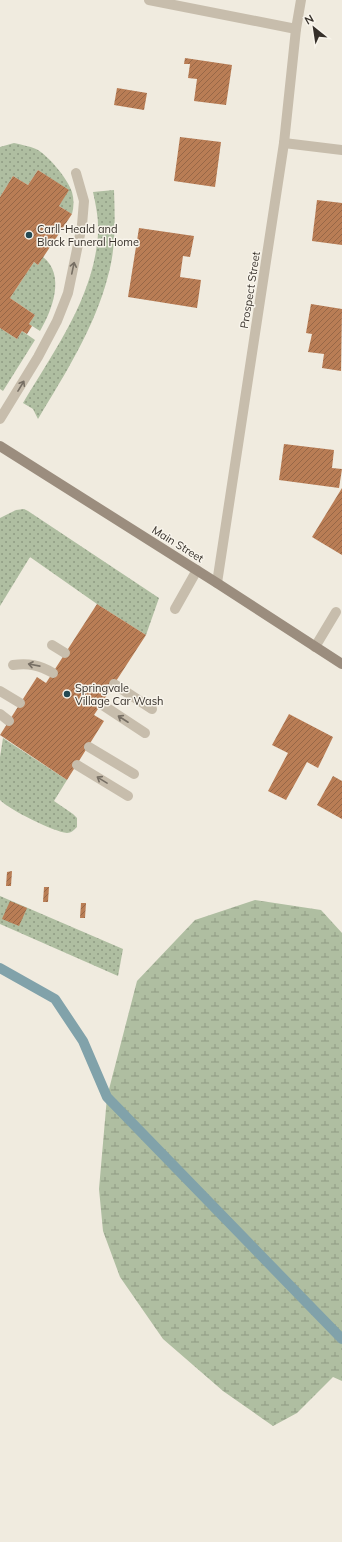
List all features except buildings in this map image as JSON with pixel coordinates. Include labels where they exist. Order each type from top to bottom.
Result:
[{"type":"main road","name":"Main Street","points":[[0,446],[197,570],[342,664]]},
{"type":"street","points":[[149,0],[296,29]]},
{"type":"street","name":"Prospect Street","points":[[217,583],[284,143],[296,29],[301,0]]},
{"type":"street","points":[[284,143],[342,150]]},
{"type":"street","points":[[0,419],[38,357],[57,321],[68,293],[82,225],[84,201],[76,173]]},
{"type":"street","points":[[175,609],[197,570]]},
{"type":"street","points":[[315,647],[336,612]]},
{"type":"street","points":[[52,645],[65,653]]},
{"type":"street","points":[[13,665],[36,665],[53,673]]},
{"type":"street","points":[[114,684],[152,709]]},
{"type":"street","points":[[0,691],[20,703]]},
{"type":"street","points":[[101,704],[145,734]]},
{"type":"street","points":[[0,714],[9,721]]},
{"type":"street","points":[[89,747],[134,774]]},
{"type":"street","points":[[77,765],[128,796]]},
{"type":"green space","points":[[14,143],[36,149],[46,156],[57,168],[72,192],[74,203],[72,214],[59,206],[68,190],[38,170],[28,185],[13,176],[0,197],[0,147]]},
{"type":"green space","points":[[114,190],[114,244],[111,265],[102,295],[78,350],[38,419],[33,409],[23,403],[71,323],[89,280],[95,257],[98,234],[98,218],[93,192]]},
{"type":"green space","points":[[43,257],[50,265],[54,273],[55,293],[49,314],[40,331],[29,324],[35,315],[10,298],[34,262],[38,265]]},
{"type":"green space","points":[[0,328],[17,339],[22,331],[35,340],[3,391],[0,389]]},
{"type":"green space","points":[[24,509],[159,598],[146,635],[97,604],[30,557],[0,606],[0,518],[16,510]]},
{"type":"green space","points":[[3,738],[67,780],[54,801],[77,818],[77,827],[72,831],[67,833],[52,829],[12,809],[0,800],[0,757]]},
{"type":"green space","points":[[0,896],[123,949],[118,976],[0,924]]},
{"type":"green space","points":[[255,900],[321,910],[342,933],[342,1381],[333,1377],[297,1413],[273,1426],[223,1391],[163,1339],[120,1277],[103,1231],[99,1189],[107,1097],[137,981],[195,920]]},
{"type":"waterway","points":[[0,968],[55,999],[83,1041],[107,1097],[342,1339]]},
{"type":"place","name":"Carll-Heald and Black Funeral Home","points":[[29,235]]},
{"type":"place","name":"Springvale Village Car Wash","points":[[67,694]]}]
